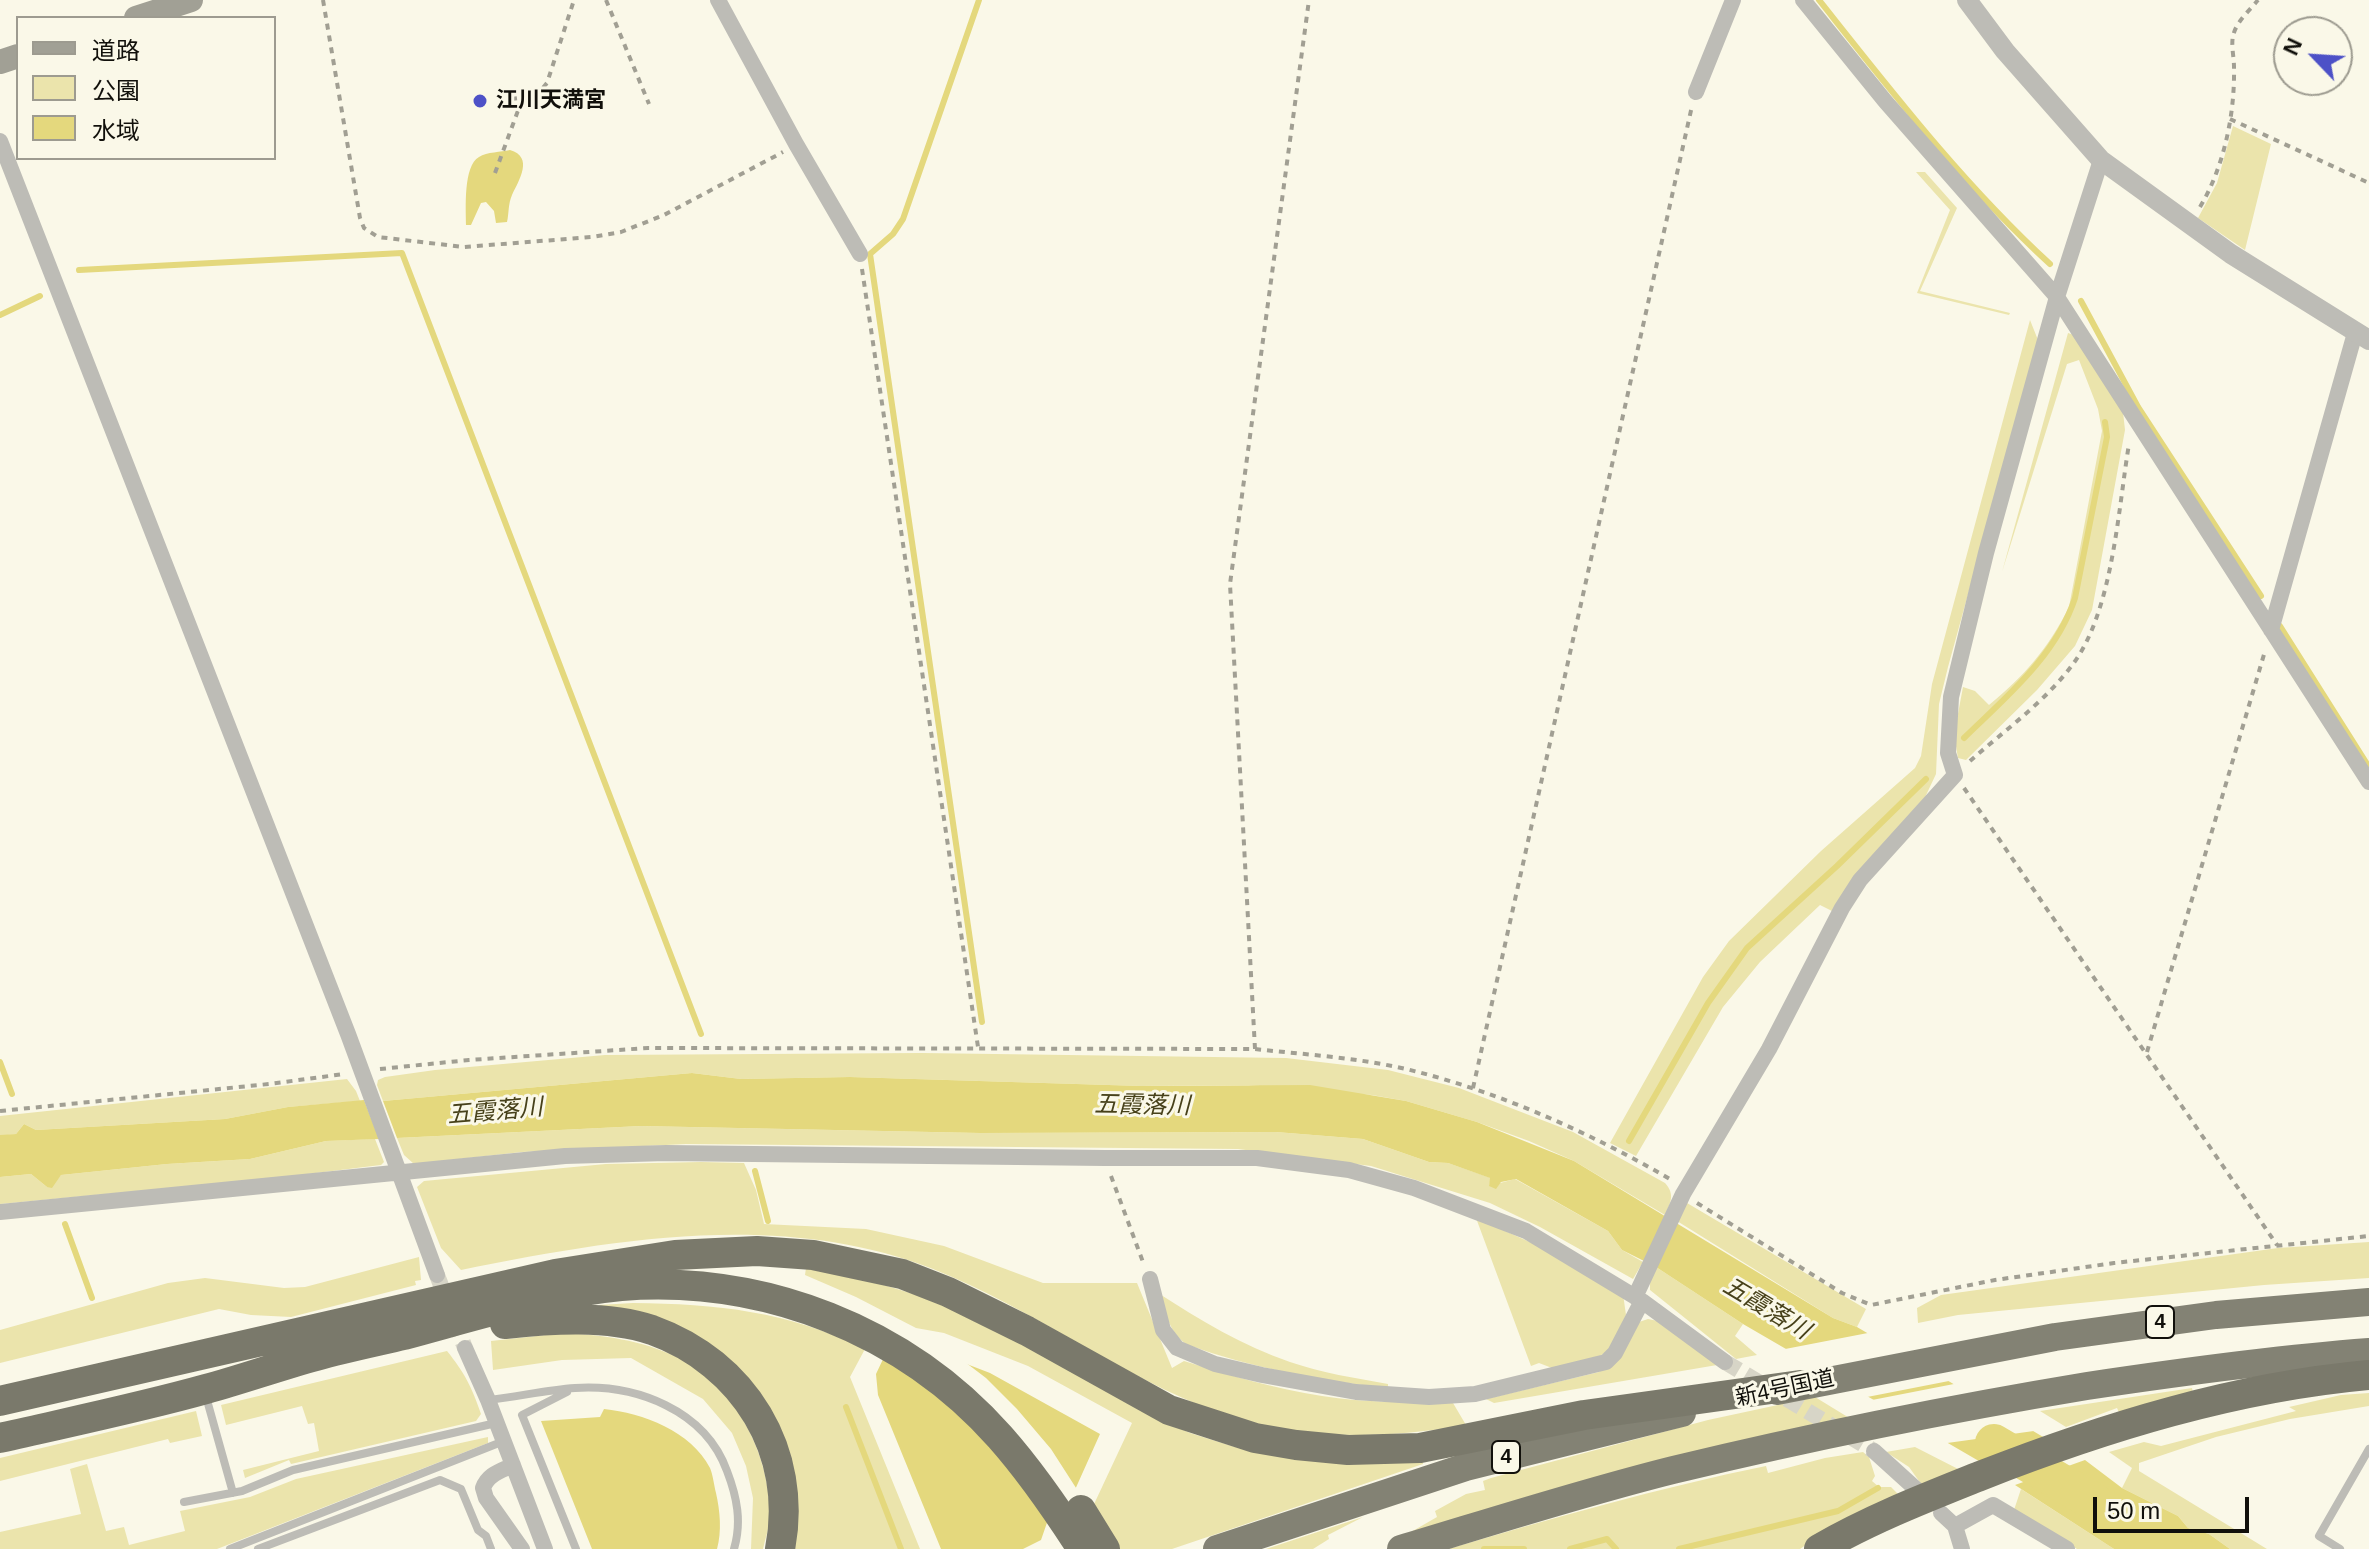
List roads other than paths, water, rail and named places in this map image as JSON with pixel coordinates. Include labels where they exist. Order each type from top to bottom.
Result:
[{"type":"highway","points":[[0,1401],[525,1280],[675,1255],[757,1251],[813,1255],[902,1274],[948,1292],[1027,1331],[1169,1410],[1231,1432],[1296,1445],[1348,1450],[1420,1448],[1584,1415],[1800,1385]]},
{"type":"highway","points":[[597,1268],[701,1270],[762,1279],[802,1289],[852,1318],[954,1392],[999,1435],[1028,1470],[1082,1549]]},
{"type":"highway","points":[[0,1438],[204,1390],[313,1356],[559,1295],[658,1284],[725,1289],[783,1300],[895,1329],[970,1381],[1014,1424],[1075,1500],[1105,1549]]},
{"type":"highway","name":"新4号国道","points":[[1217,1549],[1466,1467],[1800,1385],[1952,1355],[2155,1322],[2369,1302]]},
{"type":"highway","points":[[398,1336],[542,1320],[603,1321],[651,1330],[698,1353],[734,1380],[762,1420],[777,1460],[783,1499],[780,1549]]},
{"type":"highway","points":[[1401,1549],[1672,1471],[1871,1439],[2020,1397],[2227,1366],[2369,1352]]},
{"type":"highway","points":[[1819,1549],[1869,1522],[1957,1485],[2114,1428],[2272,1389],[2369,1375]]},
{"type":"main road","points":[[142,16],[191,0]]},
{"type":"street","points":[[718,0],[860,254]]},
{"type":"street","points":[[1696,92],[1733,0]]},
{"type":"street","points":[[1803,0],[1885,101],[2057,297],[2369,782]]},
{"type":"street","points":[[1967,0],[2005,51],[2101,160],[2231,254],[2362,337],[2271,630]]},
{"type":"street","points":[[0,141],[365,1079],[437,1275]]},
{"type":"street","points":[[1150,1279],[1163,1330],[1177,1348],[1215,1364],[1356,1392],[1429,1397],[1475,1394],[1606,1362],[1615,1353],[1645,1277],[1681,1200],[1769,1049],[1854,889],[1955,775],[1948,753],[1951,697],[1986,553],[2057,297],[2101,160]]},
{"type":"street","points":[[0,1212],[565,1156],[666,1153],[1257,1158],[1349,1170],[1414,1188],[1526,1231],[1638,1299],[1725,1362]]},
{"type":"street","points":[[465,1348],[545,1549]]},
{"type":"street","points":[[1871,1439],[1917,1490]]},
{"type":"street","points":[[513,1465],[494,1474],[483,1488],[486,1498],[522,1549]]},
{"type":"street","points":[[1955,1526],[1993,1505],[2067,1549]]},
{"type":"street","points":[[1941,1513],[1955,1526],[1962,1549]]},
{"type":"lane","points":[[488,1400],[575,1388],[607,1389],[639,1395],[674,1408],[698,1426],[720,1452],[733,1484],[740,1521],[734,1549]]},
{"type":"lane","points":[[575,1388],[522,1415],[576,1549]]},
{"type":"lane","points":[[204,1390],[233,1493]]},
{"type":"lane","points":[[184,1502],[233,1493],[293,1470],[497,1423]]},
{"type":"lane","points":[[230,1549],[504,1441]]},
{"type":"lane","points":[[2340,1549],[2319,1536],[2369,1449]]},
{"type":"lane","points":[[258,1549],[440,1480],[461,1489],[478,1530],[486,1536],[491,1549]]},
{"type":"water","points":[[510,150],[521,158],[523,170],[511,198],[507,222],[496,223],[494,211],[486,202],[481,203],[471,225],[466,225],[466,188],[474,162],[486,154]]},
{"type":"water","points":[[692,1073],[741,1079],[850,1077],[1141,1086],[1310,1085],[1406,1101],[1477,1122],[1574,1161],[1833,1318],[1857,1327],[2050,1441],[1984,1464],[1743,1324],[1656,1267],[1622,1250],[1608,1231],[1516,1179],[1501,1182],[1496,1189],[1489,1186],[1490,1178],[1448,1163],[1429,1162],[1363,1139],[1276,1132],[980,1133],[641,1126],[397,1138],[383,1101]]},
{"type":"water","points":[[364,1100],[379,1139],[326,1141],[250,1159],[61,1175],[52,1188],[31,1174],[0,1177],[0,1135],[16,1134],[24,1124],[36,1130],[225,1119],[288,1107]]},
{"type":"water","points":[[894,1336],[990,1373],[1100,1434],[1065,1512],[1050,1514],[1041,1540],[1023,1549],[941,1549],[878,1395],[876,1374]]},
{"type":"water","points":[[604,1409],[634,1415],[664,1426],[702,1455],[711,1471],[719,1507],[717,1549],[592,1549],[541,1421],[600,1417]]},
{"type":"water","points":[[2085,1460],[2122,1488],[2178,1516],[2188,1528],[2209,1534],[2230,1549],[2114,1549],[2015,1485]]},
{"type":"waterway","points":[[979,0],[903,219],[893,234],[870,254],[982,1022]]},
{"type":"waterway","points":[[1819,0],[1958,170],[2050,264]]},
{"type":"waterway","points":[[79,270],[402,253],[701,1034]]},
{"type":"waterway","points":[[0,315],[40,296]]},
{"type":"waterway","points":[[2081,301],[2138,407],[2261,596]]},
{"type":"waterway","points":[[1964,738],[2043,657],[2066,619],[2075,598],[2107,437],[2105,422]]},
{"type":"waterway","points":[[2280,626],[2369,767]]},
{"type":"waterway","points":[[1629,1141],[1708,1003],[1747,948],[1926,779]]},
{"type":"waterway","points":[[0,1062],[12,1094]]},
{"type":"waterway","points":[[755,1171],[768,1221]]},
{"type":"waterway","points":[[65,1224],[92,1298]]},
{"type":"waterway","points":[[846,1407],[901,1549]]},
{"type":"waterway","name":"五霞落川","points":[[1994,1443],[2174,1549]]},
{"type":"waterway","points":[[1679,1549],[1838,1511],[1878,1488]]},
{"type":"waterway","points":[[1570,1549],[1607,1539],[1616,1549]]},
{"type":"waterway","points":[[1484,1549],[1524,1549]]},
{"type":"tunnel","points":[[437,1275],[465,1348]]},
{"type":"tunnel","points":[[1725,1362],[1874,1451]]},
{"type":"place","name":"江川天満宮","points":[[480,101]]}]
